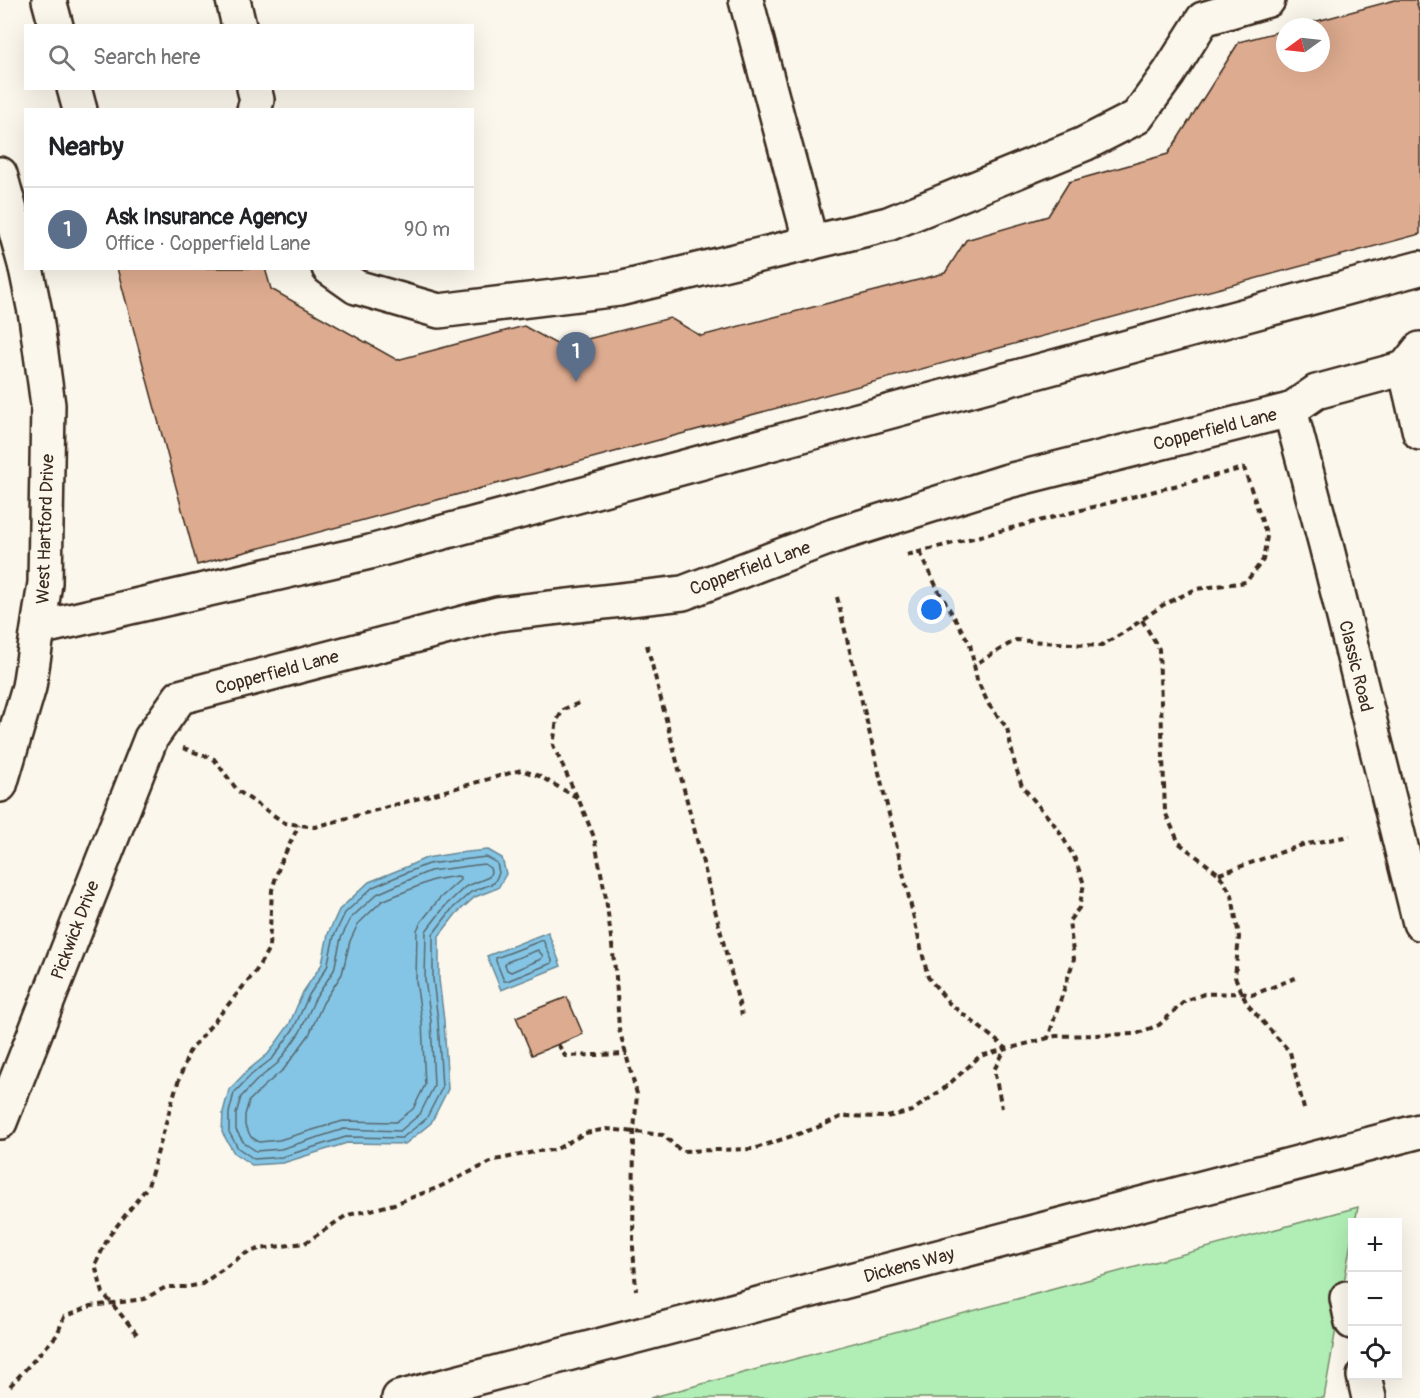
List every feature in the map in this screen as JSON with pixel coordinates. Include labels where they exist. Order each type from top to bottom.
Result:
[{"type":"street","points":[[49,0],[55,24]]},
{"type":"street","points":[[233,0],[239,24]]},
{"type":"street","points":[[746,0],[811,243]]},
{"type":"street","points":[[332,270],[356,287],[439,311],[619,289],[888,224],[1084,144],[1137,117],[1169,73],[1203,19],[1268,0]]},
{"type":"street","points":[[75,90],[79,108]]},
{"type":"street","points":[[254,90],[257,100],[255,108]]},
{"type":"street","name":"West Hartford Drive","points":[[0,174],[17,205],[24,254]]},
{"type":"street","points":[[39,628],[370,552],[1420,268]]},
{"type":"street","name":"West Hartford Drive","points":[[0,785],[30,687],[46,572],[48,405],[36,316],[26,270]]},
{"type":"street","points":[[1290,410],[1316,392],[1413,358],[1420,433]]},
{"type":"street","name":"Copperfield Lane","points":[[151,738],[180,697],[498,614],[683,593],[833,537],[1008,481],[1290,410]]},
{"type":"street","name":"Classic Road","points":[[1290,410],[1420,922]]},
{"type":"street","name":"Pickwick Drive","points":[[0,1122],[151,738]]},
{"type":"street","name":"Dickens Way","points":[[399,1398],[1420,1131]]},
{"type":"street","points":[[1365,1380],[1369,1398]]},
{"type":"path","points":[[907,555],[1244,468],[1267,536],[1263,560],[1246,582],[1196,589],[1163,605],[1100,646],[1016,640],[974,665]]},
{"type":"path","points":[[920,552],[938,590],[970,644],[977,680],[989,705],[1006,728],[1022,786],[1058,829],[1075,860],[1084,884],[1079,908],[1069,921],[1074,959],[1048,1038]]},
{"type":"path","points":[[837,597],[928,977],[949,1002],[1006,1048]]},
{"type":"path","points":[[1142,620],[1159,649],[1165,812],[1179,843],[1219,874],[1232,895],[1239,937],[1235,977],[1247,1004],[1290,1052],[1305,1113]]},
{"type":"path","points":[[647,645],[742,1014]]},
{"type":"path","points":[[582,702],[564,709],[557,720],[554,745],[594,837],[606,898],[616,977],[619,1029],[638,1094],[634,1131],[633,1246],[636,1290]]},
{"type":"path","points":[[151,738],[214,759],[238,791],[285,823],[299,825],[315,827],[521,770],[539,776],[578,798]]},
{"type":"path","points":[[136,1334],[104,1293],[95,1265],[109,1236],[148,1186],[175,1091],[189,1052],[256,971],[269,948],[272,890],[280,864],[299,825]]},
{"type":"path","points":[[1219,874],[1302,844],[1350,836]]},
{"type":"path","points":[[10,1386],[57,1335],[64,1317],[92,1306],[144,1299],[166,1287],[202,1284],[244,1254],[259,1249],[305,1243],[347,1215],[367,1212],[437,1188],[495,1160],[555,1150],[585,1133],[607,1129],[663,1135],[681,1151],[753,1149],[816,1128],[843,1116],[887,1117],[912,1111],[947,1086],[980,1056],[1056,1036],[1136,1034],[1159,1025],[1185,1000],[1204,994],[1252,995],[1298,977]]},
{"type":"path","points":[[558,1044],[565,1056],[627,1053]]},
{"type":"path","points":[[1002,1108],[994,1070],[1006,1048]]},
{"type":"green space","points":[[1358,1207],[1356,1218],[1348,1218],[1348,1259],[1324,1398],[650,1398]]},
{"type":"water","points":[[488,850],[502,858],[506,874],[498,888],[475,897],[456,914],[439,936],[439,979],[448,1089],[431,1123],[405,1144],[347,1143],[283,1163],[252,1165],[234,1153],[222,1132],[223,1112],[229,1090],[268,1054],[289,1025],[303,992],[322,964],[328,934],[339,910],[369,882],[426,858]]},
{"type":"water","points":[[548,932],[561,966],[501,990],[487,956]]},
{"type":"building","points":[[1395,0],[1416,0],[1420,14],[1420,234],[197,565],[118,270],[266,270],[271,289],[397,360],[524,326],[560,346],[670,318],[701,336],[945,273],[966,240],[1048,216],[1069,182],[1168,154],[1239,42],[1276,32],[1276,72],[1330,72],[1328,18]]},
{"type":"building","points":[[567,997],[583,1034],[532,1055],[516,1017]]},
{"type":"place","name":"Ask Insurance Agency","points":[[576,382]]}]
